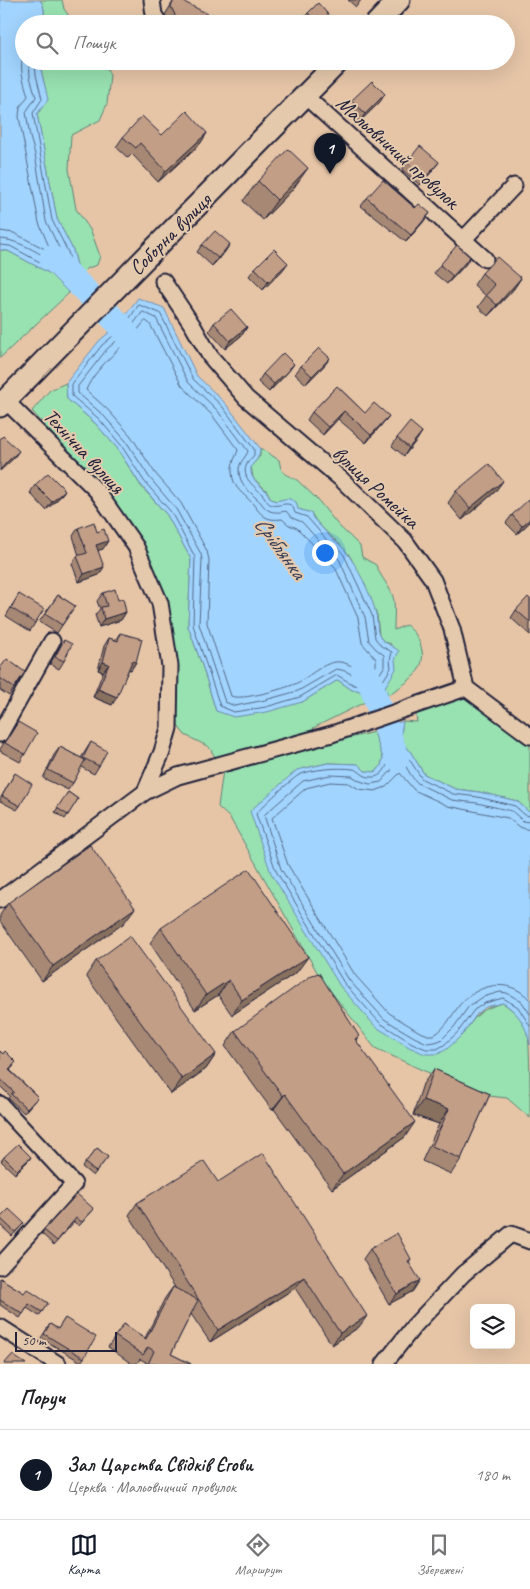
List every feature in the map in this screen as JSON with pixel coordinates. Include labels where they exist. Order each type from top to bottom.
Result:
[{"type":"main road","points":[[385,15],[399,0]]},
{"type":"main road","name":"Соборна вулиця","points":[[3,403],[330,70]]},
{"type":"street","points":[[152,0],[154,15]]},
{"type":"street","name":"Мальовничий провулок","points":[[304,96],[484,259]]},
{"type":"street","name":"Мальовничий провулок","points":[[463,240],[514,186]]},
{"type":"street","name":"вулиця Ромейка","points":[[164,281],[210,356],[246,398],[340,479],[405,541],[433,580],[452,628],[466,688]]},
{"type":"street","name":"Технічна вулиця","points":[[3,403],[97,491],[136,547],[160,603],[170,666],[169,728],[162,752],[145,792]]},
{"type":"street","points":[[0,734],[52,641]]},
{"type":"street","points":[[0,900],[145,792],[178,776],[332,734],[466,688],[530,736]]},
{"type":"street","points":[[0,1104],[74,1184],[0,1266]]},
{"type":"street","points":[[384,1364],[414,1326],[463,1274],[510,1234],[530,1240]]},
{"type":"street","points":[[0,1327],[58,1364]]},
{"type":"green space","points":[[40,0],[62,0],[64,9],[68,15],[45,15]]},
{"type":"green space","points":[[41,70],[108,70],[110,75],[107,104],[100,120],[71,135],[69,169],[76,209],[91,231],[100,256],[97,265],[88,268],[80,276],[73,250],[57,219],[37,114],[44,101],[45,89]]},
{"type":"green space","points":[[0,250],[8,251],[49,273],[69,293],[0,358]]},
{"type":"green space","points":[[66,383],[67,399],[95,423],[117,448],[141,486],[167,515],[191,559],[188,626],[216,711],[302,702],[338,680],[352,690],[358,690],[364,695],[365,702],[313,728],[329,743],[374,732],[383,758],[381,766],[376,772],[365,771],[358,764],[328,763],[297,770],[462,1035],[479,1014],[488,1008],[503,1003],[524,1023],[529,1041],[530,1118],[507,1098],[489,1096],[422,1070],[375,1048],[321,979],[230,818],[218,807],[223,770],[209,747],[185,735],[178,726],[169,636],[117,509],[100,481],[74,459],[32,411],[50,390]]},
{"type":"green space","points":[[260,448],[279,460],[281,469],[285,474],[297,480],[317,499],[338,525],[360,546],[362,557],[376,565],[393,596],[394,630],[406,625],[418,639],[422,651],[421,666],[407,682],[388,695],[385,687],[391,644],[385,642],[379,636],[377,615],[351,558],[311,513],[298,509],[286,499],[276,501],[271,499],[267,491],[253,478],[251,466],[260,456]]},
{"type":"green space","points":[[466,693],[530,743],[530,813],[517,801],[479,792],[455,789],[424,774],[410,751],[400,740],[403,721],[417,722],[417,708]]},
{"type":"water","points":[[0,0],[40,0],[45,15],[15,15],[15,70],[41,70],[48,100],[37,114],[57,219],[73,250],[80,276],[69,293],[49,273],[8,251],[0,250]]},
{"type":"water","points":[[138,298],[164,308],[197,376],[225,403],[260,448],[259,456],[251,467],[254,479],[273,500],[291,499],[296,502],[298,509],[311,513],[313,518],[340,545],[353,562],[374,606],[380,637],[399,651],[395,660],[396,669],[385,687],[382,699],[365,702],[364,695],[358,690],[352,690],[338,680],[302,702],[267,712],[234,717],[216,711],[188,626],[191,559],[167,515],[140,484],[117,448],[95,423],[67,399],[66,383],[99,341],[119,324]]},
{"type":"water","points":[[403,721],[400,740],[410,751],[424,774],[455,789],[479,792],[517,801],[530,813],[530,1045],[521,1021],[503,1003],[486,1007],[477,1014],[462,1035],[447,1049],[438,1054],[425,1054],[409,1047],[376,1027],[340,986],[271,873],[250,811],[297,770],[328,763],[358,764],[365,771],[376,772],[381,766],[383,758],[374,732]]},
{"type":"building","points":[[174,0],[180,0],[208,14],[175,15],[171,7]]},
{"type":"building","points":[[318,3],[329,15],[310,15],[308,13]]},
{"type":"building","points":[[372,81],[385,94],[365,114],[352,100]]},
{"type":"building","points":[[187,111],[207,133],[166,171],[140,143],[136,148],[123,137],[142,116],[162,135]]},
{"type":"building","points":[[420,146],[439,162],[426,177],[407,162]]},
{"type":"building","points":[[288,149],[308,168],[277,200],[258,181]]},
{"type":"building","points":[[383,180],[415,208],[419,204],[430,213],[411,235],[367,198]]},
{"type":"building","points":[[215,231],[230,244],[218,258],[202,245]]},
{"type":"building","points":[[457,245],[470,257],[453,276],[440,265]]},
{"type":"building","points":[[274,249],[288,263],[268,282],[255,268]]},
{"type":"building","points":[[497,257],[521,278],[497,305],[486,295],[495,285],[482,273]]},
{"type":"building","points":[[231,309],[247,327],[230,341],[214,323]]},
{"type":"building","points":[[319,348],[330,358],[312,376],[301,366]]},
{"type":"building","points":[[283,353],[294,364],[274,384],[263,374]]},
{"type":"building","points":[[337,386],[365,413],[374,403],[389,416],[371,435],[344,411],[328,427],[312,412]]},
{"type":"building","points":[[410,422],[422,432],[409,448],[397,438]]},
{"type":"building","points":[[3,436],[19,451],[0,470],[0,439]]},
{"type":"building","points":[[489,464],[503,481],[470,508],[456,491]]},
{"type":"building","points":[[48,473],[65,490],[52,502],[35,485]]},
{"type":"building","points":[[528,500],[530,502],[530,519],[522,526],[512,515]]},
{"type":"building","points":[[94,522],[97,532],[104,529],[108,541],[96,545],[104,567],[84,574],[77,556],[87,553],[78,528]]},
{"type":"building","points":[[115,589],[118,600],[123,598],[126,612],[104,619],[101,607],[107,606],[103,593]]},
{"type":"building","points":[[19,594],[44,609],[35,623],[11,608]]},
{"type":"building","points":[[58,595],[75,606],[62,625],[45,614]]},
{"type":"building","points":[[528,597],[530,599],[530,622],[516,610]]},
{"type":"building","points":[[120,633],[142,639],[136,662],[132,661],[117,697],[98,689],[109,664],[103,662],[109,638],[118,641]]},
{"type":"building","points":[[64,640],[72,644],[64,661],[55,657]]},
{"type":"building","points":[[7,659],[25,672],[14,688],[0,678],[0,668]]},
{"type":"building","points":[[18,722],[37,733],[25,754],[5,743]]},
{"type":"building","points":[[91,742],[107,751],[99,766],[83,758]]},
{"type":"building","points":[[60,747],[85,760],[73,783],[48,770]]},
{"type":"building","points":[[15,773],[32,784],[20,806],[2,796]]},
{"type":"building","points":[[68,792],[78,799],[68,815],[57,808]]},
{"type":"building","points":[[90,845],[135,908],[53,966],[8,903]]},
{"type":"building","points":[[249,869],[308,957],[242,1000],[229,980],[206,995],[161,928]]},
{"type":"building","points":[[130,936],[216,1054],[182,1079],[96,961]]},
{"type":"building","points":[[319,973],[359,1036],[355,1039],[415,1122],[343,1174],[285,1094],[283,1096],[235,1031],[312,975]]},
{"type":"building","points":[[0,1051],[3,1054],[5,1051],[16,1062],[9,1070],[38,1097],[27,1109],[11,1094],[14,1092],[0,1079]]},
{"type":"building","points":[[434,1069],[490,1094],[461,1159],[432,1146],[449,1109],[423,1100]]},
{"type":"building","points":[[18,1144],[31,1157],[17,1170],[4,1157]]},
{"type":"building","points":[[97,1148],[108,1157],[96,1172],[85,1163]]},
{"type":"building","points":[[263,1153],[367,1316],[340,1333],[304,1277],[218,1330],[137,1203],[204,1161],[218,1182]]},
{"type":"building","points":[[77,1194],[94,1209],[82,1222],[76,1218],[57,1241],[44,1230]]},
{"type":"building","points":[[9,1209],[24,1223],[15,1232],[0,1218]]},
{"type":"building","points":[[397,1233],[411,1259],[408,1261],[420,1280],[397,1294],[370,1249]]},
{"type":"building","points":[[0,1278],[24,1293],[27,1289],[48,1303],[42,1312],[29,1304],[23,1314],[0,1300]]},
{"type":"building","points":[[173,1287],[198,1300],[171,1354],[191,1364],[148,1364],[154,1351],[148,1347],[143,1355],[115,1336],[124,1324],[146,1339]]},
{"type":"building","points":[[65,1318],[96,1337],[84,1358],[44,1334],[50,1324],[58,1329]]},
{"type":"building","points":[[12,1355],[26,1364],[4,1364]]},
{"type":"waterway","name":"Сріблянка","points":[[52,258],[119,324],[138,351]]},
{"type":"waterway","name":"Сріблянка","points":[[363,670],[369,679],[397,758]]},
{"type":"place","name":"Зал Царства Свідків Єгови","points":[[330,174]]}]
